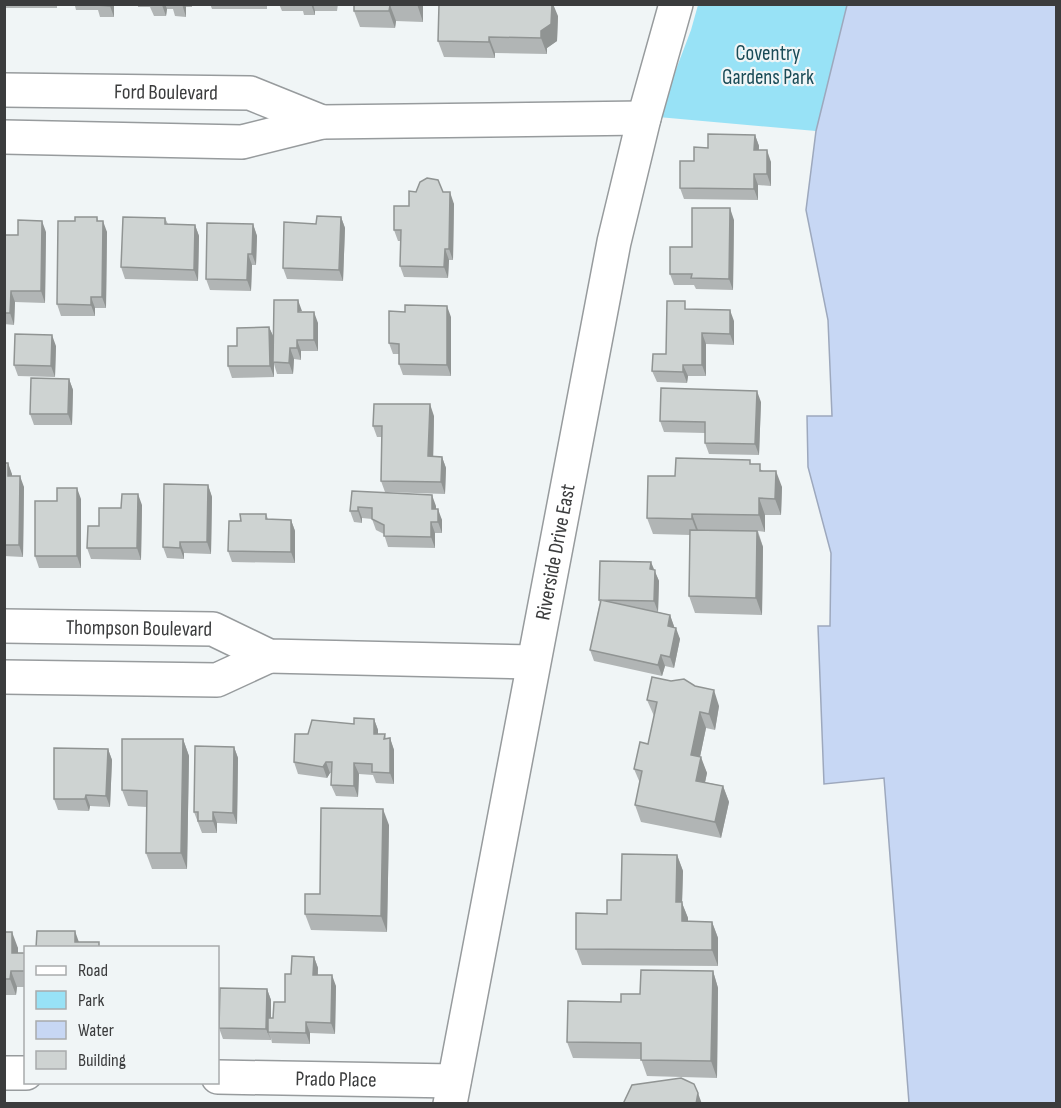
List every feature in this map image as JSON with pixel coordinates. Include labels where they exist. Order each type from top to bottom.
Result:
[{"type":"street","name":"Riverside Drive East","points":[[452,1092],[614,242],[644,118],[676,4]]},
{"type":"street","name":"Ford Boulevard","points":[[4,90],[249,93],[322,122]]},
{"type":"street","name":"Ford Boulevard","points":[[4,137],[242,142],[322,122],[644,118]]},
{"type":"street","name":"Thompson Boulevard","points":[[4,626],[213,629],[269,656],[533,662]]},
{"type":"street","name":"Thompson Boulevard","points":[[4,677],[217,680],[269,656]]},
{"type":"street","points":[[4,1072],[24,1073]]},
{"type":"street","name":"Prado Place","points":[[219,1077],[452,1092]]},
{"type":"green space","name":"Coventry Gardens Park","points":[[698,5],[847,5],[816,131],[658,117],[691,30]]},
{"type":"water","points":[[847,5],[1056,5],[1056,1103],[909,1103],[884,778],[824,784],[818,626],[830,626],[831,553],[808,467],[807,416],[832,416],[828,320],[806,210],[816,131]]},
{"type":"building","points":[[354,4],[417,5],[390,5],[389,11],[354,11]]},
{"type":"building","points":[[439,4],[552,4],[551,24],[541,31],[541,38],[489,37],[489,42],[438,41]]},
{"type":"building","points":[[708,134],[755,135],[754,150],[767,150],[767,174],[754,174],[754,189],[680,188],[680,161],[694,161],[694,147],[708,148]]},
{"type":"building","points":[[427,178],[438,180],[443,192],[450,192],[449,249],[445,249],[444,267],[400,266],[401,230],[394,230],[394,206],[409,206],[409,191],[416,192],[420,182]]},
{"type":"building","points":[[692,208],[730,208],[729,279],[691,278],[692,274],[670,274],[670,247],[692,247]]},
{"type":"building","points":[[317,216],[341,217],[339,270],[283,268],[284,222],[316,224]]},
{"type":"building","points":[[75,217],[97,217],[97,221],[103,221],[102,297],[91,297],[91,305],[57,304],[58,221],[75,221]]},
{"type":"building","points":[[123,217],[165,218],[165,224],[195,225],[194,270],[121,267]]},
{"type":"building","points":[[18,220],[42,221],[41,291],[11,291],[10,313],[4,313],[4,235],[18,235]]},
{"type":"building","points":[[207,223],[253,224],[252,254],[248,254],[247,280],[206,279]]},
{"type":"building","points":[[274,300],[298,300],[298,312],[314,312],[314,340],[297,340],[297,348],[290,348],[289,363],[273,362]]},
{"type":"building","points":[[667,301],[685,301],[685,309],[730,310],[730,334],[702,333],[702,365],[683,365],[683,372],[652,371],[653,354],[666,354]]},
{"type":"building","points":[[405,305],[447,306],[447,365],[399,364],[399,344],[389,343],[389,311],[405,312]]},
{"type":"building","points":[[269,327],[270,366],[228,366],[228,346],[237,346],[237,328]]},
{"type":"building","points":[[15,334],[52,335],[51,366],[14,365]]},
{"type":"building","points":[[31,378],[69,379],[68,414],[30,414]]},
{"type":"building","points":[[661,388],[757,391],[755,444],[705,443],[705,422],[660,421]]},
{"type":"building","points":[[374,404],[430,404],[428,456],[442,457],[441,482],[381,481],[382,426],[373,426]]},
{"type":"building","points":[[676,458],[750,460],[750,464],[760,464],[760,471],[776,471],[775,499],[759,498],[759,515],[692,514],[692,519],[647,518],[648,476],[675,476]]},
{"type":"building","points":[[4,463],[8,463],[8,476],[20,476],[19,545],[4,545]]},
{"type":"building","points":[[164,484],[208,485],[207,542],[180,542],[180,548],[163,547]]},
{"type":"building","points":[[57,488],[77,488],[77,556],[35,556],[35,501],[57,501]]},
{"type":"building","points":[[352,491],[432,495],[432,509],[438,509],[438,522],[431,522],[431,537],[384,536],[384,525],[372,519],[372,508],[358,507],[358,511],[350,511]]},
{"type":"building","points":[[122,494],[138,494],[137,548],[87,548],[88,526],[99,526],[99,508],[121,508]]},
{"type":"building","points":[[240,514],[266,514],[266,519],[291,520],[291,552],[228,551],[229,521],[241,521]]},
{"type":"building","points":[[690,530],[757,531],[756,598],[689,596]]},
{"type":"building","points":[[600,561],[651,562],[650,569],[655,570],[654,601],[599,600]]},
{"type":"building","points":[[601,600],[670,615],[668,626],[676,628],[670,657],[661,655],[658,665],[590,650]]},
{"type":"building","points":[[652,677],[671,681],[684,679],[695,686],[714,690],[709,714],[700,712],[691,755],[701,757],[696,781],[723,786],[715,822],[635,805],[642,771],[634,769],[640,742],[648,744],[657,702],[647,700]]},
{"type":"building","points":[[354,718],[374,719],[374,734],[385,734],[384,739],[390,738],[390,773],[372,772],[372,764],[354,763],[354,786],[331,785],[332,762],[326,762],[323,767],[294,762],[295,734],[308,734],[312,720],[354,724]]},
{"type":"building","points":[[122,739],[183,739],[181,853],[146,853],[147,791],[122,790]]},
{"type":"building","points":[[195,746],[234,747],[233,813],[213,812],[213,821],[198,821],[198,812],[194,812]]},
{"type":"building","points":[[54,748],[108,749],[106,796],[86,795],[85,799],[54,799]]},
{"type":"building","points":[[321,808],[383,809],[381,916],[305,914],[305,894],[320,894]]},
{"type":"building","points":[[622,854],[677,855],[676,902],[682,902],[682,921],[712,922],[712,950],[576,949],[576,913],[607,914],[607,900],[621,900]]},
{"type":"building","points":[[37,931],[75,931],[75,942],[99,942],[99,946],[36,946]]},
{"type":"building","points":[[4,932],[12,932],[12,953],[24,953],[24,971],[11,971],[10,979],[4,979]]},
{"type":"building","points":[[292,956],[314,957],[313,975],[332,975],[331,1023],[306,1022],[306,1033],[268,1032],[268,1018],[273,1018],[274,1002],[285,1002],[285,974],[291,974]]},
{"type":"building","points":[[641,970],[713,971],[711,1061],[641,1060],[641,1043],[567,1042],[568,1001],[621,1002],[621,994],[640,994]]},
{"type":"building","points":[[220,988],[267,989],[266,1029],[219,1028]]},
{"type":"building","points":[[681,1078],[694,1084],[698,1093],[696,1104],[623,1104],[632,1085]]}]
